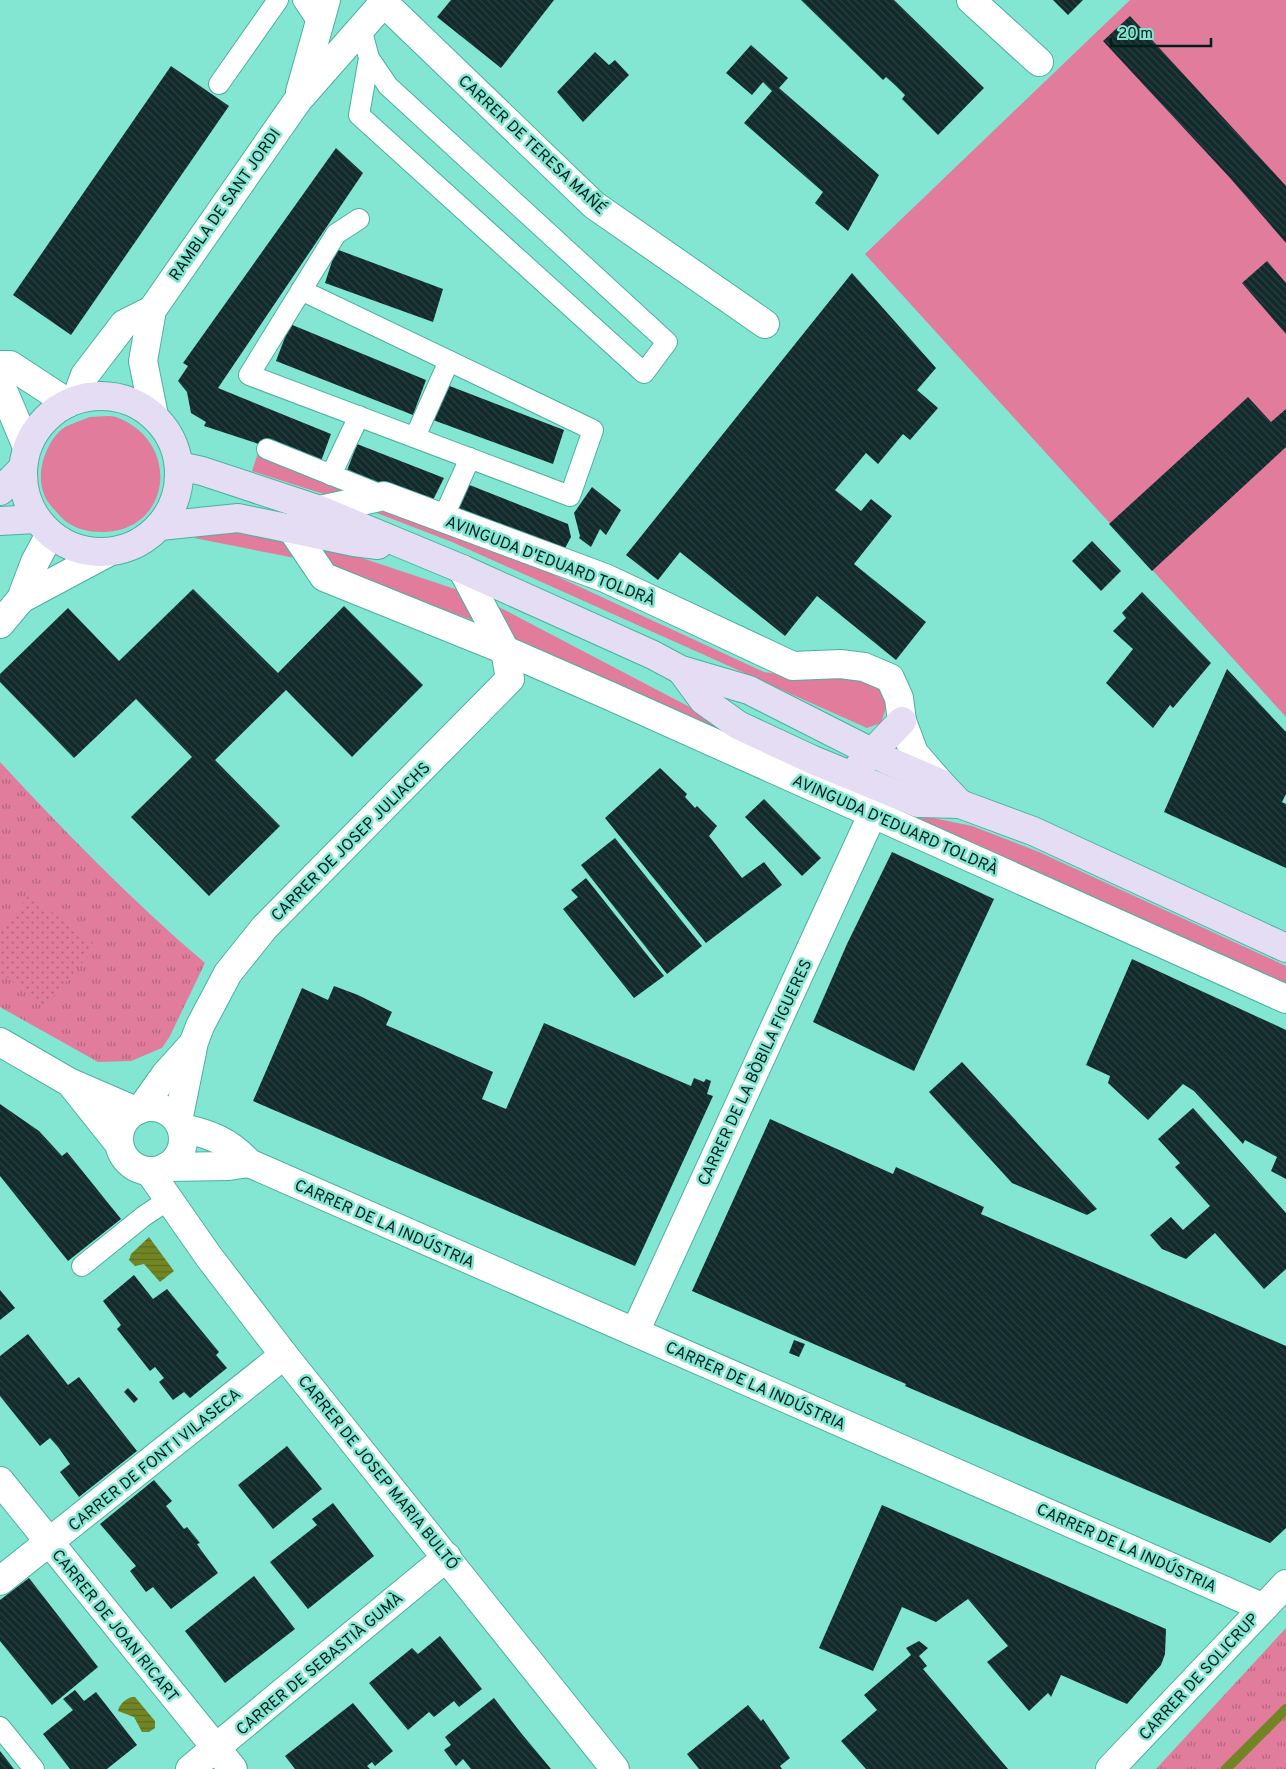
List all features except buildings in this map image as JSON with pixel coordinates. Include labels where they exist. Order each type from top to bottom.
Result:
[{"type":"street","points":[[971,0],[1039,62]]},
{"type":"street","name":"RAMBLA DE SANT JORDI","points":[[154,416],[143,361],[152,310],[298,100],[384,1]]},
{"type":"street","name":"CARRER DE TERESA MAÑÉ","points":[[384,1],[594,205],[765,324]]},
{"type":"street","name":"RAMBLA DE SANT JORDI","points":[[298,100],[322,12]]},
{"type":"street","name":"RAMBLA DE SANT JORDI","points":[[72,401],[85,375],[124,324],[152,310]]},
{"type":"street","points":[[0,365],[10,365],[72,401]]},
{"type":"street","points":[[0,383],[25,458],[26,495],[43,526],[67,545],[86,552],[107,553],[127,549],[145,540],[160,526],[176,498],[179,466],[175,447],[166,430],[154,416],[136,404],[117,397],[96,395],[72,401],[46,419],[37,429],[25,458],[0,491]]},
{"type":"street","name":"AVINGUDA D'EDUARD TOLDRÀ","points":[[179,466],[202,471],[320,510],[462,569],[653,655],[681,670],[749,690],[873,753],[940,783]]},
{"type":"street","points":[[320,510],[384,496]]},
{"type":"street","name":"AVINGUDA D'EDUARD TOLDRÀ","points":[[384,496],[605,578],[792,666],[840,664],[864,667],[890,678],[899,698],[902,721],[914,753],[960,804]]},
{"type":"street","name":"AVINGUDA D'EDUARD TOLDRÀ","points":[[160,526],[238,518],[354,542],[412,549]]},
{"type":"street","points":[[0,521],[43,526]]},
{"type":"street","points":[[21,600],[35,562],[43,526]]},
{"type":"street","name":"AVINGUDA D'EDUARD TOLDRÀ","points":[[290,528],[324,577],[505,650],[1286,999]]},
{"type":"street","points":[[0,624],[21,600],[107,553]]},
{"type":"street","points":[[462,569],[505,650]]},
{"type":"street","name":"CARRER DE JOSEP JULIACHS","points":[[139,1110],[165,1075],[194,1042],[228,973],[264,928],[510,679],[505,650]]},
{"type":"street","name":"AVINGUDA D'EDUARD TOLDRÀ","points":[[681,670],[703,700],[738,725],[813,760],[918,803],[960,804],[1033,831],[1286,948]]},
{"type":"street","points":[[813,760],[836,756],[861,766],[902,721]]},
{"type":"street","name":"CARRER DE LA BÒBILA FIGUERES","points":[[635,1332],[873,813]]},
{"type":"street","points":[[0,1042],[69,1082],[139,1110],[158,1108],[169,1113],[180,1125],[182,1146],[176,1158],[157,1169]]},
{"type":"street","name":"CARRER DE JOSEP JULIACHS","points":[[180,1125],[194,1042]]},
{"type":"street","points":[[69,1082],[119,1144],[122,1154],[129,1163],[138,1168],[228,1166],[249,1163]]},
{"type":"street","points":[[119,1144],[122,1124],[139,1110]]},
{"type":"street","name":"CARRER DE LA INDÚSTRIA","points":[[180,1125],[211,1134],[249,1163],[1262,1607]]},
{"type":"street","name":"CARRER DE JOSEP MARIA BULTÓ","points":[[157,1169],[168,1200],[284,1355],[447,1557],[614,1769]]},
{"type":"street","name":"CARRER DE FONT I VILASECA","points":[[0,1581],[284,1355]]},
{"type":"street","name":"CARRER DE JOAN RICART","points":[[0,1481],[225,1759]]},
{"type":"street","name":"CARRER DE SEBASTIÀ GUMÀ","points":[[190,1769],[225,1759],[447,1557]]},
{"type":"street","name":"CARRER DE SOLICRUP","points":[[1110,1769],[1262,1607],[1286,1584]]},
{"type":"lane","points":[[219,84],[278,0]]},
{"type":"lane","points":[[302,0],[322,12]]},
{"type":"lane","points":[[361,28],[369,58],[388,86],[667,342],[644,373],[359,115],[369,58]]},
{"type":"lane","points":[[301,290],[593,430],[570,496],[249,375],[301,290],[336,234],[359,219]]},
{"type":"lane","points":[[415,437],[449,361]]},
{"type":"lane","points":[[330,474],[359,416]]},
{"type":"lane","points":[[267,449],[384,496]]},
{"type":"lane","points":[[443,518],[470,458]]},
{"type":"lane","points":[[82,1266],[144,1216],[168,1200]]},
{"type":"lane","points":[[0,1727],[34,1769]]},
{"type":"green space","points":[[1130,0],[1286,0],[1286,717],[865,254]]},
{"type":"green space","points":[[90,417],[116,417],[137,429],[152,446],[159,465],[160,484],[154,503],[142,518],[124,528],[101,532],[90,531],[69,524],[50,505],[44,495],[41,474],[48,447],[65,427]]},
{"type":"green space","points":[[258,453],[347,488],[330,496],[252,471]]},
{"type":"green space","points":[[392,504],[485,543],[764,672],[798,677],[862,678],[879,686],[888,702],[881,723],[867,728],[452,542],[369,510]]},
{"type":"green space","points":[[238,530],[284,541],[295,558],[194,538],[203,534]]},
{"type":"green space","points":[[314,542],[467,593],[483,624],[332,568]]},
{"type":"green space","points":[[497,606],[743,735],[875,795],[933,818],[972,826],[1039,852],[1286,966],[1286,989],[511,639]]},
{"type":"green space","points":[[0,762],[100,865],[151,915],[205,963],[170,1036],[162,1048],[131,1061],[98,1062],[0,1007]]},
{"type":"green space","points":[[29,895],[97,946],[44,1007],[0,972],[0,934]]},
{"type":"green space","points":[[1286,1628],[1286,1769],[1156,1769]]},
{"type":"shaded area","points":[[149,1237],[174,1271],[160,1282],[144,1264],[135,1266],[129,1260],[131,1254]]},
{"type":"shaded area","points":[[135,1697],[155,1721],[155,1728],[149,1732],[142,1732],[134,1717],[118,1711],[124,1701]]},
{"type":"waterway","points":[[1226,1769],[1286,1709]]}]
